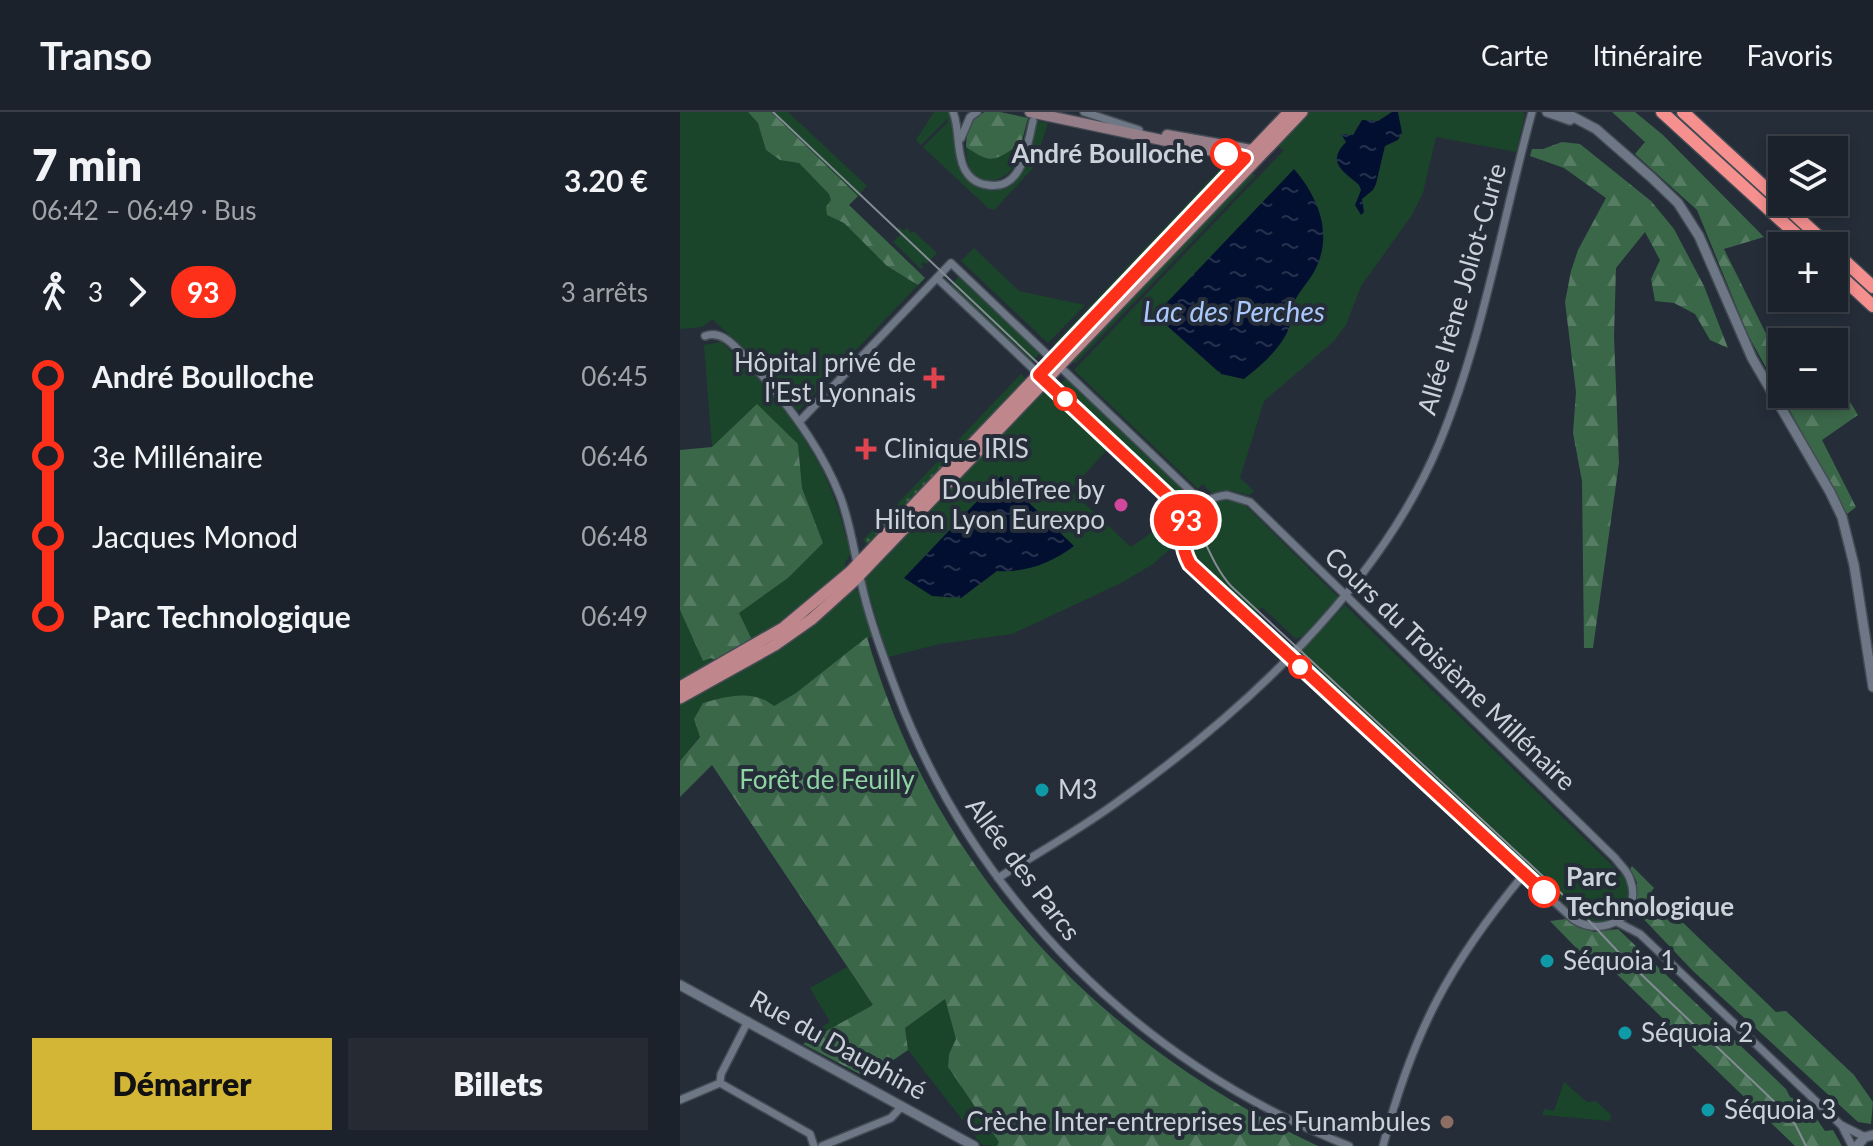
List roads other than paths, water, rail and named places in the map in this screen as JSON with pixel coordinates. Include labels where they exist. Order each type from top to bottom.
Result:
[{"type":"highway","points":[[1683,112],[1814,232]]},
{"type":"highway","points":[[1696,112],[1737,160]]},
{"type":"highway","points":[[1662,113],[1794,232]]},
{"type":"highway","points":[[1848,264],[1873,287]]},
{"type":"highway","points":[[1848,283],[1873,306]]},
{"type":"main road","points":[[1055,112],[1254,155]]},
{"type":"main road","points":[[680,698],[775,645],[812,619],[1254,155],[1289,112]]},
{"type":"main road","points":[[1254,155],[1302,112]]},
{"type":"main road","points":[[1031,116],[1254,155]]},
{"type":"main road","points":[[680,687],[783,628],[859,569]]},
{"type":"street","points":[[953,112],[964,168],[974,181],[995,186],[1008,183],[1017,173],[1031,116]]},
{"type":"street","points":[[960,148],[964,128],[977,112]]},
{"type":"street","points":[[1084,112],[1139,130]]},
{"type":"street","name":"Allée Irène Joliot-Curie","points":[[998,878],[1123,799],[1227,715],[1289,657],[1346,595],[1389,537],[1440,442],[1469,356],[1532,112]]},
{"type":"street","points":[[1547,112],[1570,120],[1614,145]]},
{"type":"street","points":[[1564,112],[1596,129],[1667,192],[1692,225],[1711,261],[1752,358],[1837,504],[1852,556],[1873,687]]},
{"type":"street","points":[[799,422],[951,263],[1202,502],[1188,515],[937,278]]},
{"type":"street","name":"Allée des Parcs","points":[[705,336],[714,333],[721,335],[769,383],[799,422],[825,464],[840,496],[885,660],[910,725],[950,807],[998,878],[1061,955],[1135,1023],[1183,1058],[1255,1103],[1349,1146]]},
{"type":"street","name":"Cours du Troisième Millénaire","points":[[1202,502],[1227,495],[1250,502],[1627,871],[1633,890],[1628,911],[1640,934]]},
{"type":"street","name":"Cours du Troisième Millénaire","points":[[1188,515],[1183,549],[1190,564],[1580,924],[1600,928],[1617,922],[1640,934],[1841,1125],[1855,1146]]},
{"type":"street","points":[[1383,1146],[1412,1050],[1441,989],[1469,944],[1525,873]]},
{"type":"street","points":[[1617,922],[1628,911]]},
{"type":"street","name":"Rue du Dauphiné","points":[[680,985],[974,1146]]},
{"type":"street","points":[[720,1083],[721,1074],[748,1021]]},
{"type":"street","points":[[680,1100],[720,1083]]},
{"type":"street","points":[[720,1083],[810,1134],[814,1146]]},
{"type":"street","points":[[822,1146],[891,1118],[902,1106]]},
{"type":"street","name":"Cours du Troisième Millénaire","points":[[1841,1125],[1869,1136]]},
{"type":"street","points":[[1855,1146],[1869,1136]]},
{"type":"water","points":[[1392,112],[1398,112],[1402,133],[1398,140],[1385,146],[1376,184],[1362,199],[1364,212],[1361,215],[1355,205],[1361,190],[1359,185],[1337,161],[1340,149],[1346,142],[1341,134],[1353,135],[1362,120],[1378,121]]},
{"type":"water","name":"Lac des Perches","points":[[1294,169],[1310,192],[1321,218],[1323,244],[1320,258],[1293,304],[1289,328],[1276,349],[1244,379],[1221,374],[1155,315]]},
{"type":"water","points":[[1001,476],[1074,546],[1038,566],[997,571],[961,598],[932,596],[904,578]]},
{"type":"tram line","points":[[773,112],[1174,492],[1191,514],[1215,563],[1231,586],[1578,909],[1623,957],[1784,1111],[1806,1146]]},
{"type":"place","name":"André Boulloche","points":[[1226,154]]},
{"type":"place","name":"Hôpital privé de l'Est Lyonnais","points":[[934,378]]},
{"type":"place","name":"Clinique IRIS","points":[[866,449]]},
{"type":"place","name":"DoubleTree by Hilton Lyon Eurexpo","points":[[1121,505]]},
{"type":"place","name":"M3","points":[[1042,790]]},
{"type":"place","name":"Parc Technologique","points":[[1544,892]]},
{"type":"place","name":"Séquoia 1","points":[[1547,961]]},
{"type":"place","name":"Séquoia 2","points":[[1625,1033]]},
{"type":"place","name":"Séquoia 3","points":[[1708,1110]]},
{"type":"place","name":"Crèche Inter-entreprises Les Funambules","points":[[1447,1122]]},
{"type":"park label","name":"Forêt de Feuilly","points":[[827,780]]}]
